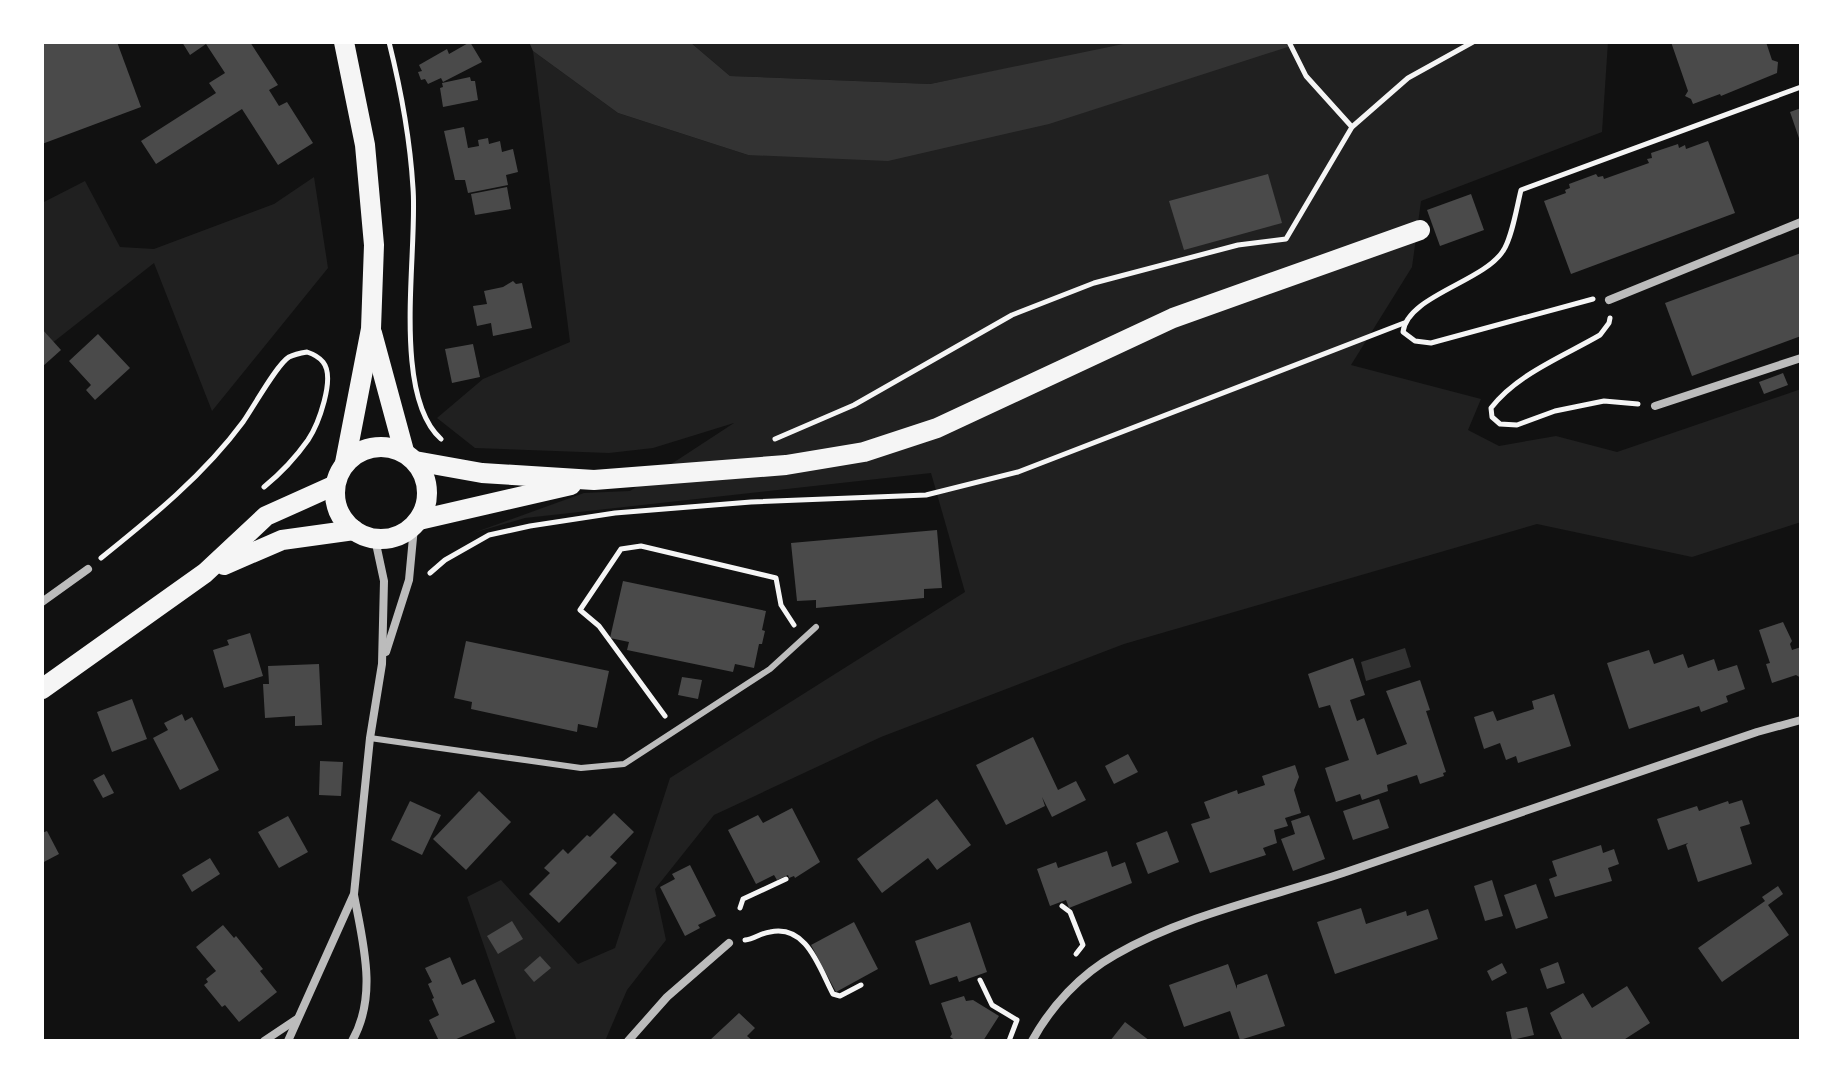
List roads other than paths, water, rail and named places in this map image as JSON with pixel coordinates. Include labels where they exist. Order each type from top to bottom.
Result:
[{"type":"main road","points":[[344,42],[357,96],[370,184],[374,245],[371,329],[345,463]]},
{"type":"main road","points":[[594,480],[416,523],[391,539],[375,539],[354,530],[338,512],[334,493],[337,477],[345,463],[358,451],[373,446],[389,447],[409,456],[482,473],[594,480],[764,467],[850,455],[919,435],[1173,318],[1420,230]]},
{"type":"main road","points":[[371,329],[409,456],[424,473],[428,488],[426,504],[416,523]]},
{"type":"main road","points":[[42,689],[205,573],[266,516],[335,485]]},
{"type":"main road","points":[[205,573],[282,540],[354,530]]},
{"type":"street","points":[[1609,300],[1801,222]]},
{"type":"street","points":[[1655,406],[1801,358]]},
{"type":"street","points":[[382,664],[409,580],[416,523]]},
{"type":"street","points":[[352,1041],[358,1031],[367,994],[365,955],[354,894],[370,738],[382,664],[384,581],[375,539]]},
{"type":"street","points":[[42,602],[88,569]]},
{"type":"street","points":[[1032,1041],[1069,990],[1113,956],[1165,930],[1757,732],[1801,720]]},
{"type":"street","points":[[288,1041],[354,894]]},
{"type":"street","points":[[628,1041],[667,997],[729,943]]},
{"type":"street","points":[[264,1041],[301,1016]]},
{"type":"lane","points":[[370,738],[581,768],[624,764],[770,669],[816,627]]}]
